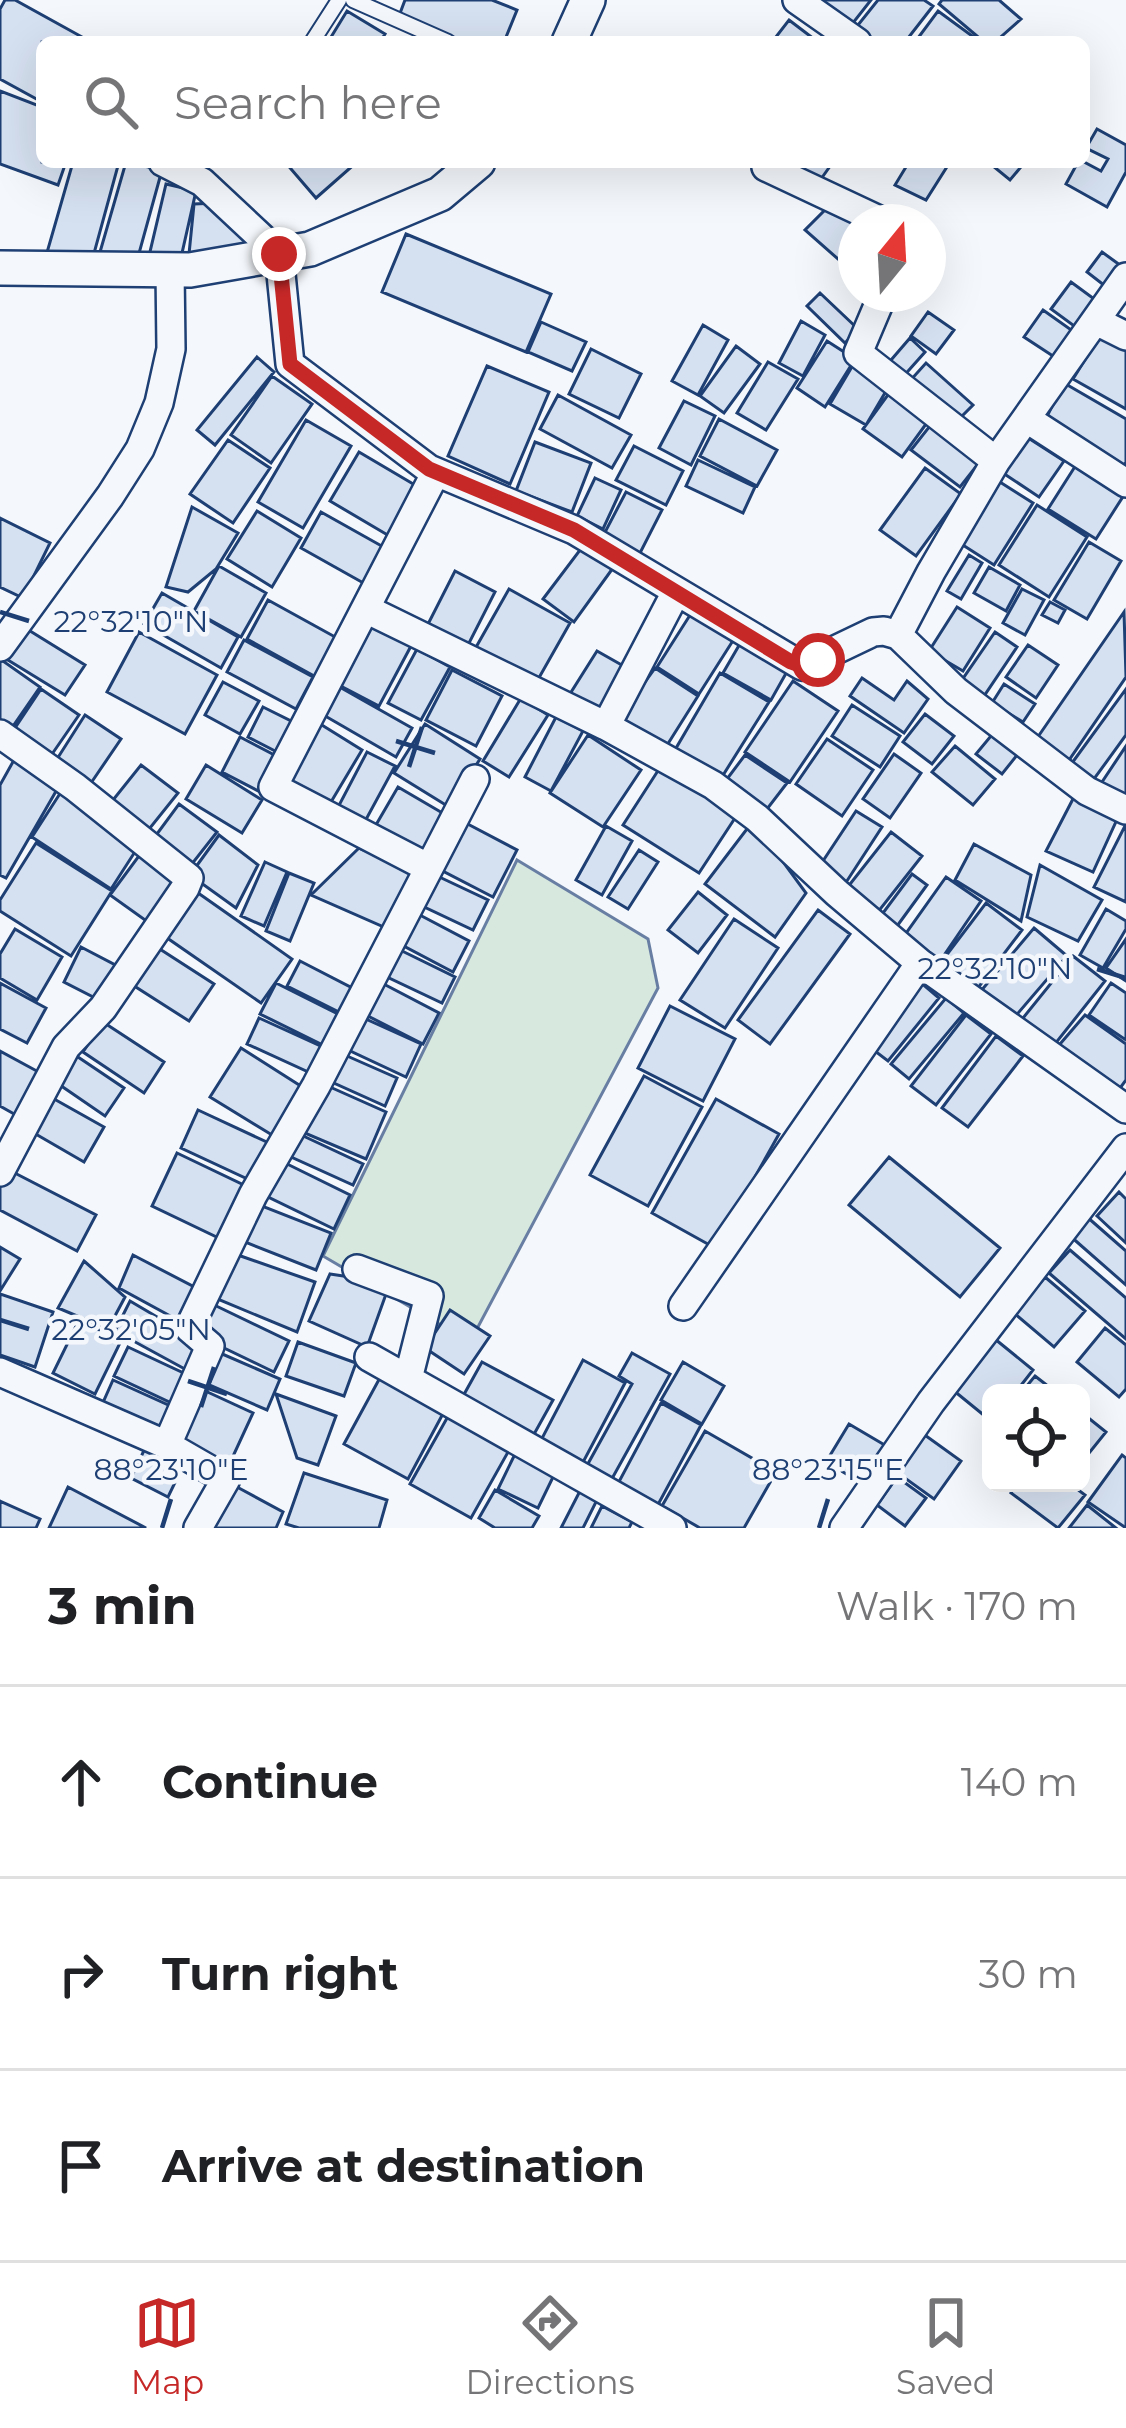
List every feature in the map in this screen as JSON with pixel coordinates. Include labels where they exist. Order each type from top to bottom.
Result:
[{"type":"street","points":[[571,36],[588,0]]},
{"type":"street","points":[[797,0],[848,36]]},
{"type":"street","points":[[175,168],[202,182],[279,254],[290,364],[436,472],[574,530],[802,666],[873,632],[898,635],[956,692],[1087,791],[1126,810]]},
{"type":"street","points":[[0,268],[190,270],[310,249],[440,194],[471,168]]},
{"type":"street","points":[[768,168],[845,204]]},
{"type":"street","points":[[0,647],[140,449],[159,404],[171,349],[170,270]]},
{"type":"street","points":[[898,635],[997,461],[1126,278]]},
{"type":"street","points":[[875,312],[858,353],[997,461]]},
{"type":"street","points":[[1096,320],[1126,336]]},
{"type":"street","points":[[1027,419],[1126,483]]},
{"type":"street","points":[[428,868],[273,787],[436,472]]},
{"type":"street","points":[[605,726],[676,592]]},
{"type":"street","points":[[366,609],[713,784],[920,963],[1126,1108]]},
{"type":"street","points":[[0,734],[189,878],[103,1008],[67,1047],[0,1172]]},
{"type":"street","points":[[167,1444],[210,1346],[189,1328],[254,1195],[316,1086],[475,779]]},
{"type":"street","points":[[683,1306],[920,963]]},
{"type":"street","points":[[844,1528],[931,1402],[1126,1148]]},
{"type":"street","points":[[357,1269],[429,1296],[407,1379]]},
{"type":"street","points":[[369,1357],[671,1528]]},
{"type":"street","points":[[0,1372],[167,1444],[226,1479],[197,1528]]},
{"type":"lane","points":[[316,36],[339,0]]},
{"type":"lane","points":[[352,0],[434,36]]},
{"type":"shaded area","points":[[517,860],[648,939],[658,988],[470,1342],[323,1256]]},
{"type":"building","points":[[5,0],[15,0],[80,36],[36,36],[36,99],[0,79],[0,9]]},
{"type":"building","points":[[405,0],[492,0],[517,10],[506,36],[447,36],[399,16]]},
{"type":"building","points":[[809,0],[871,0],[849,28]]},
{"type":"building","points":[[878,0],[924,0],[933,6],[910,36],[862,36],[854,30]]},
{"type":"building","points":[[942,0],[999,0],[1021,19],[1002,36],[977,36],[939,4]]},
{"type":"building","points":[[347,11],[385,34],[384,36],[332,36]]},
{"type":"building","points":[[938,11],[972,36],[919,36]]},
{"type":"building","points":[[789,20],[810,36],[777,36]]},
{"type":"building","points":[[0,91],[36,105],[36,168],[64,168],[58,185],[0,164]]},
{"type":"building","points":[[1097,129],[1126,145],[1126,172],[1107,207],[1066,184],[1075,168],[1090,165],[1101,171],[1108,159],[1090,150]]},
{"type":"building","points":[[71,168],[117,168],[90,268],[46,256]]},
{"type":"building","points":[[124,168],[162,170],[138,257],[100,252]]},
{"type":"building","points":[[290,168],[350,168],[316,198]]},
{"type":"building","points":[[790,168],[829,168],[816,186]]},
{"type":"building","points":[[905,168],[946,168],[926,200],[895,185]]},
{"type":"building","points":[[995,168],[1020,168],[1010,180]]},
{"type":"building","points":[[166,184],[196,191],[182,253],[149,256]]},
{"type":"building","points":[[217,203],[258,246],[189,254],[194,204]]},
{"type":"building","points":[[830,205],[838,210],[838,259],[805,230]]},
{"type":"building","points":[[406,234],[551,294],[526,352],[382,292]]},
{"type":"building","points":[[1102,252],[1124,268],[1109,289],[1087,272]]},
{"type":"building","points":[[1071,282],[1101,304],[1081,331],[1051,309]]},
{"type":"building","points":[[820,293],[858,329],[845,343],[807,306]]},
{"type":"building","points":[[1043,310],[1077,334],[1059,360],[1024,337]]},
{"type":"building","points":[[928,312],[954,330],[936,354],[911,336]]},
{"type":"building","points":[[801,321],[825,335],[803,376],[779,363]]},
{"type":"building","points":[[541,322],[586,342],[572,371],[528,352]]},
{"type":"building","points":[[703,325],[728,340],[698,395],[672,381]]},
{"type":"building","points":[[1099,337],[1126,351],[1126,409],[1073,379]]},
{"type":"building","points":[[910,338],[925,352],[901,379],[885,367]]},
{"type":"building","points":[[827,341],[855,359],[825,407],[797,388]]},
{"type":"building","points":[[736,346],[760,364],[724,413],[700,396]]},
{"type":"building","points":[[591,349],[641,374],[619,418],[569,394]]},
{"type":"building","points":[[257,357],[274,372],[215,445],[197,430]]},
{"type":"building","points":[[768,362],[798,379],[766,430],[737,413]]},
{"type":"building","points":[[926,363],[973,405],[956,422],[908,383]]},
{"type":"building","points":[[853,365],[889,386],[866,425],[830,404]]},
{"type":"building","points":[[487,366],[549,392],[510,484],[448,456]]},
{"type":"building","points":[[272,376],[312,404],[271,463],[231,435]]},
{"type":"building","points":[[1064,383],[1126,419],[1126,462],[1120,473],[1043,424]]},
{"type":"building","points":[[890,392],[929,420],[902,457],[863,429]]},
{"type":"building","points":[[558,395],[631,435],[612,468],[540,429]]},
{"type":"building","points":[[684,401],[715,416],[691,465],[659,448]]},
{"type":"building","points":[[719,419],[777,450],[757,486],[700,456]]},
{"type":"building","points":[[306,420],[351,446],[303,528],[258,502]]},
{"type":"building","points":[[933,422],[982,459],[960,487],[911,450]]},
{"type":"building","points":[[1022,434],[1064,461],[1039,497],[997,469]]},
{"type":"building","points":[[228,440],[270,468],[233,523],[190,494]]},
{"type":"building","points":[[535,442],[591,463],[572,512],[516,491]]},
{"type":"building","points":[[634,446],[683,471],[666,505],[616,480]]},
{"type":"building","points":[[359,452],[420,488],[391,537],[330,501]]},
{"type":"building","points":[[698,460],[755,487],[743,513],[686,486]]},
{"type":"building","points":[[1076,465],[1124,495],[1096,539],[1048,509]]},
{"type":"building","points":[[925,468],[961,494],[916,556],[880,530]]},
{"type":"building","points":[[992,477],[1033,503],[994,565],[955,540]]},
{"type":"building","points":[[595,478],[621,490],[603,529],[577,516]]},
{"type":"building","points":[[626,492],[662,510],[639,555],[603,536]]},
{"type":"building","points":[[1037,505],[1087,537],[1049,597],[999,565]]},
{"type":"building","points":[[192,507],[238,533],[216,569],[188,592],[166,587]]},
{"type":"building","points":[[257,511],[301,538],[272,587],[227,559]]},
{"type":"building","points":[[321,512],[387,549],[367,585],[301,548]]},
{"type":"building","points":[[0,518],[50,543],[23,598],[0,587]]},
{"type":"building","points":[[1089,542],[1121,561],[1087,619],[1054,600]]},
{"type":"building","points":[[583,546],[613,568],[574,622],[543,599]]},
{"type":"building","points":[[969,555],[982,563],[961,599],[947,591]]},
{"type":"building","points":[[219,566],[266,593],[241,637],[194,611]]},
{"type":"building","points":[[989,567],[1020,585],[1006,611],[974,593]]},
{"type":"building","points":[[455,571],[495,592],[466,649],[426,628]]},
{"type":"building","points":[[509,589],[570,623],[536,683],[475,649]]},
{"type":"building","points":[[1022,589],[1044,600],[1025,635],[1003,623]]},
{"type":"building","points":[[162,593],[238,637],[221,668],[144,624]]},
{"type":"building","points":[[268,600],[337,638],[316,677],[247,639]]},
{"type":"building","points":[[1050,602],[1065,610],[1058,623],[1042,615]]},
{"type":"building","points":[[957,607],[990,628],[963,671],[929,651]]},
{"type":"building","points":[[692,612],[734,639],[699,694],[657,667]]},
{"type":"building","points":[[1124,612],[1126,677],[1065,766],[1033,744]]},
{"type":"building","points":[[368,623],[411,646],[379,706],[335,683]]},
{"type":"building","points":[[22,626],[85,665],[65,695],[3,657]]},
{"type":"building","points":[[139,632],[217,675],[185,734],[107,692]]},
{"type":"building","points":[[995,632],[1017,647],[984,696],[962,680]]},
{"type":"building","points":[[244,640],[313,677],[296,709],[227,672]]},
{"type":"building","points":[[741,642],[789,668],[771,700],[723,673]]},
{"type":"building","points":[[1028,645],[1058,665],[1036,698],[1006,677]]},
{"type":"building","points":[[417,649],[450,667],[421,720],[388,703]]},
{"type":"building","points":[[597,651],[627,668],[598,715],[568,697]]},
{"type":"building","points":[[0,659],[40,687],[11,729],[0,722]]},
{"type":"building","points":[[655,668],[698,696],[664,750],[616,722]]},
{"type":"building","points":[[452,670],[502,696],[476,746],[426,720]]},
{"type":"building","points":[[720,673],[769,702],[720,780],[672,755]]},
{"type":"building","points":[[862,678],[894,700],[907,681],[928,699],[904,733],[850,696]]},
{"type":"building","points":[[793,681],[838,711],[790,782],[745,752]]},
{"type":"building","points":[[223,682],[259,701],[240,734],[205,715]]},
{"type":"building","points":[[1004,684],[1035,704],[1023,722],[992,703]]},
{"type":"building","points":[[336,685],[412,728],[396,757],[320,713]]},
{"type":"building","points":[[41,689],[79,715],[50,757],[13,731]]},
{"type":"building","points":[[1126,689],[1126,735],[1094,779],[1072,763]]},
{"type":"building","points":[[521,698],[548,715],[509,777],[483,761]]},
{"type":"building","points":[[852,705],[900,736],[880,767],[832,736]]},
{"type":"building","points":[[263,707],[295,723],[279,753],[248,737]]},
{"type":"building","points":[[925,714],[954,736],[932,764],[903,742]]},
{"type":"building","points":[[85,715],[121,739],[91,783],[57,759]]},
{"type":"building","points":[[556,717],[583,731],[551,791],[525,777]]},
{"type":"building","points":[[317,722],[362,750],[328,807],[282,780]]},
{"type":"building","points":[[425,724],[480,759],[449,807],[394,773]]},
{"type":"building","points":[[1000,725],[1025,745],[1002,774],[976,754]]},
{"type":"building","points":[[588,735],[641,770],[603,827],[550,793]]},
{"type":"building","points":[[240,737],[282,759],[264,794],[222,772]]},
{"type":"building","points":[[827,739],[873,770],[842,816],[796,784]]},
{"type":"building","points":[[955,746],[995,779],[973,805],[932,772]]},
{"type":"building","points":[[1126,746],[1126,802],[1100,785]]},
{"type":"building","points":[[367,752],[395,766],[363,825],[336,811]]},
{"type":"building","points":[[894,754],[921,773],[890,818],[863,799]]},
{"type":"building","points":[[745,755],[787,783],[764,813],[724,783]]},
{"type":"building","points":[[14,760],[59,786],[6,878],[0,875],[0,785]]},
{"type":"building","points":[[141,765],[178,793],[146,833],[109,805]]},
{"type":"building","points":[[206,765],[262,800],[242,833],[186,799]]},
{"type":"building","points":[[661,766],[737,815],[699,873],[623,825]]},
{"type":"building","points":[[398,787],[451,818],[426,861],[373,830]]},
{"type":"building","points":[[61,792],[140,844],[111,889],[32,837]]},
{"type":"building","points":[[1074,797],[1119,815],[1093,872],[1046,851]]},
{"type":"building","points":[[179,804],[217,832],[188,869],[151,842]]},
{"type":"building","points":[[856,811],[882,827],[843,887],[817,870]]},
{"type":"building","points":[[462,821],[517,850],[493,897],[437,868]]},
{"type":"building","points":[[753,821],[806,893],[775,937],[705,884]]},
{"type":"building","points":[[1126,824],[1126,902],[1094,887]]},
{"type":"building","points":[[606,826],[632,841],[602,895],[576,880]]},
{"type":"building","points":[[891,832],[922,856],[874,917],[843,893]]},
{"type":"building","points":[[219,835],[258,865],[236,908],[190,875]]},
{"type":"building","points":[[36,843],[112,891],[71,956],[0,911],[0,900]]},
{"type":"building","points":[[974,844],[1031,875],[1021,921],[955,880]]},
{"type":"building","points":[[359,848],[418,873],[393,931],[311,895]]},
{"type":"building","points":[[144,849],[186,880],[152,925],[110,895]]},
{"type":"building","points":[[639,850],[658,862],[628,909],[608,897]]},
{"type":"building","points":[[265,862],[287,872],[264,926],[241,916]]},
{"type":"building","points":[[1040,865],[1102,900],[1078,941],[1027,917]]},
{"type":"building","points":[[289,873],[314,883],[290,941],[266,931]]},
{"type":"building","points":[[433,874],[488,900],[473,930],[418,904]]},
{"type":"building","points":[[912,874],[927,885],[892,933],[877,921]]},
{"type":"building","points":[[946,877],[981,901],[938,964],[902,939]]},
{"type":"building","points":[[191,888],[292,959],[261,1003],[160,933]]},
{"type":"building","points":[[698,892],[727,915],[698,953],[668,930]]},
{"type":"building","points":[[986,903],[1022,930],[978,988],[942,961]]},
{"type":"building","points":[[1106,909],[1126,921],[1126,929],[1103,968],[1080,955]]},
{"type":"building","points":[[818,910],[850,934],[770,1044],[738,1020]]},
{"type":"building","points":[[416,913],[469,941],[453,972],[400,944]]},
{"type":"building","points":[[734,919],[778,948],[725,1028],[680,1000]]},
{"type":"building","points":[[1034,928],[1067,956],[1013,1019],[980,992]]},
{"type":"building","points":[[15,929],[62,957],[37,1000],[0,978],[0,954]]},
{"type":"building","points":[[1126,939],[1126,981],[1106,968]]},
{"type":"building","points":[[152,944],[214,984],[189,1021],[128,982]]},
{"type":"building","points":[[81,947],[121,968],[103,1002],[64,982]]},
{"type":"building","points":[[398,949],[455,977],[442,1003],[385,976]]},
{"type":"building","points":[[1073,956],[1105,981],[1051,1049],[1019,1023]]},
{"type":"building","points":[[300,961],[358,991],[345,1015],[287,986]]},
{"type":"building","points":[[376,980],[439,1013],[423,1044],[360,1012]]},
{"type":"building","points":[[919,981],[939,998],[888,1061],[867,1045]]},
{"type":"building","points":[[0,983],[46,1008],[27,1043],[0,1029]]},
{"type":"building","points":[[276,983],[344,1017],[329,1048],[260,1014]]},
{"type":"building","points":[[1111,983],[1126,993],[1126,1040],[1089,1015]]},
{"type":"building","points":[[946,998],[964,1013],[909,1079],[891,1064]]},
{"type":"building","points":[[670,1006],[735,1039],[703,1101],[638,1068]]},
{"type":"building","points":[[966,1015],[991,1034],[936,1105],[911,1086]]},
{"type":"building","points":[[1085,1015],[1126,1044],[1126,1080],[1115,1095],[1054,1051]]},
{"type":"building","points":[[359,1016],[421,1044],[406,1077],[344,1048]]},
{"type":"building","points":[[259,1018],[327,1049],[315,1075],[247,1044]]},
{"type":"building","points":[[103,1022],[164,1062],[144,1093],[83,1052]]},
{"type":"building","points":[[996,1036],[1023,1056],[968,1127],[942,1108]]},
{"type":"building","points":[[241,1048],[307,1090],[277,1138],[210,1097]]},
{"type":"building","points":[[0,1051],[46,1076],[23,1119],[0,1106]]},
{"type":"building","points":[[338,1052],[397,1078],[385,1106],[325,1079]]},
{"type":"building","points":[[75,1055],[124,1088],[105,1116],[57,1083]]},
{"type":"building","points":[[644,1076],[702,1107],[648,1206],[590,1175]]},
{"type":"building","points":[[321,1083],[386,1112],[366,1159],[300,1131]]},
{"type":"building","points":[[47,1095],[104,1127],[84,1162],[27,1129]]},
{"type":"building","points":[[716,1099],[779,1134],[715,1248],[652,1213]]},
{"type":"building","points":[[198,1110],[271,1144],[254,1182],[181,1148]]},
{"type":"building","points":[[299,1134],[363,1164],[353,1185],[289,1156]]},
{"type":"building","points":[[177,1153],[250,1188],[225,1241],[152,1206]]},
{"type":"building","points":[[889,1157],[1000,1248],[960,1297],[849,1205]]},
{"type":"building","points":[[279,1160],[350,1195],[334,1229],[262,1194]]},
{"type":"building","points":[[7,1169],[96,1215],[77,1251],[0,1210],[0,1183]]},
{"type":"building","points":[[1119,1192],[1126,1199],[1126,1243],[1097,1216]]},
{"type":"building","points":[[254,1203],[331,1233],[316,1270],[240,1240]]},
{"type":"building","points":[[1086,1216],[1126,1251],[1126,1285],[1069,1235]]},
{"type":"building","points":[[0,1247],[20,1259],[0,1291]]},
{"type":"building","points":[[1070,1250],[1126,1298],[1126,1339],[1049,1273]]},
{"type":"building","points":[[235,1254],[315,1282],[297,1332],[215,1298]]},
{"type":"building","points":[[133,1255],[202,1291],[185,1324],[119,1288]]},
{"type":"building","points":[[84,1261],[125,1297],[108,1329],[58,1308]]},
{"type":"building","points":[[330,1274],[390,1283],[367,1347],[309,1321]]},
{"type":"building","points":[[1045,1277],[1085,1311],[1054,1347],[1014,1313]]},
{"type":"building","points":[[0,1294],[53,1312],[35,1367],[0,1355]]},
{"type":"building","points":[[130,1301],[208,1347],[194,1374],[115,1331]]},
{"type":"building","points":[[208,1302],[289,1341],[274,1372],[193,1333]]},
{"type":"building","points":[[450,1310],[490,1336],[464,1374],[425,1348]]},
{"type":"building","points":[[79,1320],[121,1341],[95,1394],[53,1373]]},
{"type":"building","points":[[1105,1328],[1126,1345],[1126,1389],[1119,1397],[1077,1362]]},
{"type":"building","points":[[990,1335],[1033,1370],[1022,1384],[982,1384],[982,1414],[948,1386]]},
{"type":"building","points":[[298,1342],[356,1363],[344,1396],[286,1376]]},
{"type":"building","points":[[128,1347],[192,1377],[178,1406],[114,1376]]},
{"type":"building","points":[[213,1350],[280,1379],[267,1410],[200,1381]]},
{"type":"building","points":[[632,1353],[670,1374],[609,1484],[584,1471],[632,1384],[619,1376]]},
{"type":"building","points":[[583,1360],[625,1383],[581,1466],[539,1444]]},
{"type":"building","points":[[482,1362],[553,1400],[533,1436],[462,1398]]},
{"type":"building","points":[[683,1362],[724,1386],[702,1424],[661,1400]]},
{"type":"building","points":[[382,1374],[446,1408],[408,1479],[344,1444]]},
{"type":"building","points":[[113,1380],[177,1409],[163,1437],[101,1407]]},
{"type":"building","points":[[201,1389],[253,1413],[229,1465],[177,1440]]},
{"type":"building","points":[[276,1394],[336,1416],[318,1465],[297,1458]]},
{"type":"building","points":[[661,1403],[701,1425],[654,1512],[614,1491]]},
{"type":"building","points":[[451,1411],[512,1445],[471,1518],[410,1484]]},
{"type":"building","points":[[1090,1419],[1106,1432],[1090,1452]]},
{"type":"building","points":[[849,1424],[888,1447],[865,1485],[826,1462]]},
{"type":"building","points":[[705,1431],[776,1472],[744,1528],[700,1528],[662,1506]]},
{"type":"building","points":[[922,1433],[961,1461],[934,1499],[895,1471]]},
{"type":"building","points":[[147,1444],[185,1462],[168,1497],[131,1478]]},
{"type":"building","points":[[516,1452],[556,1471],[538,1508],[498,1489]]},
{"type":"building","points":[[1122,1455],[1126,1458],[1126,1528],[1088,1502]]},
{"type":"building","points":[[304,1473],[387,1500],[379,1528],[286,1524]]},
{"type":"building","points":[[897,1477],[926,1498],[905,1526],[877,1505]]},
{"type":"building","points":[[68,1487],[146,1528],[49,1528]]},
{"type":"building","points":[[237,1487],[283,1512],[276,1528],[208,1528]]},
{"type":"building","points":[[582,1487],[599,1496],[583,1528],[561,1528]]},
{"type":"building","points":[[495,1490],[539,1516],[532,1528],[495,1528],[479,1518]]},
{"type":"building","points":[[1081,1492],[1085,1495],[1058,1528],[1011,1493]]},
{"type":"building","points":[[0,1501],[40,1519],[36,1528],[0,1528]]},
{"type":"building","points":[[1087,1505],[1116,1528],[1069,1528]]},
{"type":"building","points":[[602,1506],[632,1522],[629,1528],[591,1528]]},
{"type":"route","points":[[279,254],[290,364],[429,469],[574,530],[791,662],[802,666],[818,660]]}]
